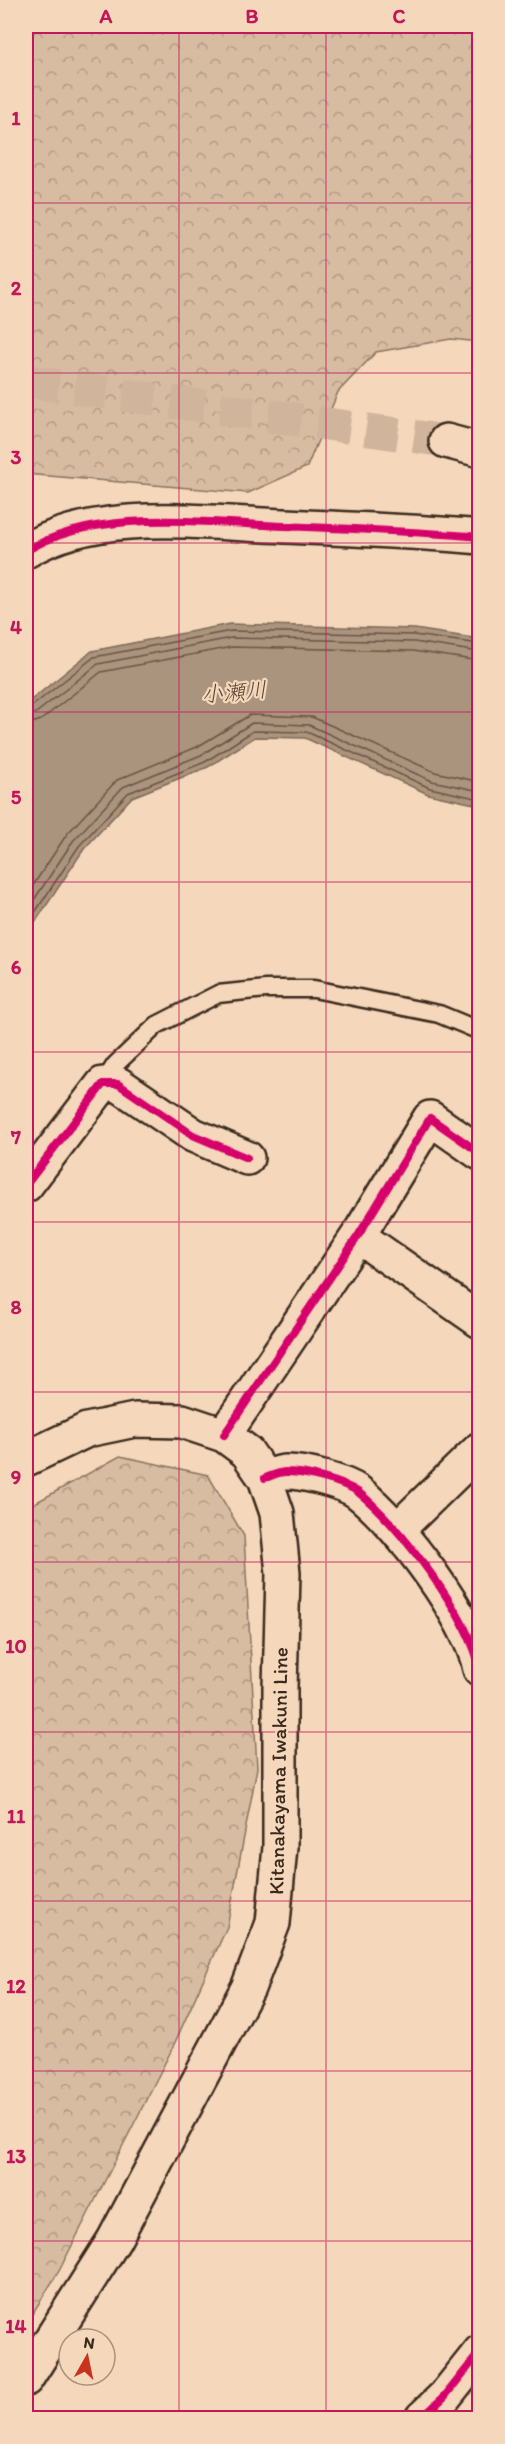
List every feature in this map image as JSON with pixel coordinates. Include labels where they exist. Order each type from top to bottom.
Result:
[{"type":"main road","points":[[447,441],[480,450]]},
{"type":"main road","points":[[28,547],[84,528],[136,520],[417,532],[480,537]]},
{"type":"main road","points":[[26,1185],[103,1084],[118,1084],[193,1135],[247,1158]]},
{"type":"main road","points":[[224,1435],[358,1236],[430,1118],[480,1153]]},
{"type":"main road","points":[[358,1236],[480,1321]]},
{"type":"main road","name":"Kitanakayama Iwakuni Line","points":[[26,1459],[87,1430],[135,1420],[182,1420],[224,1435],[248,1452],[265,1478],[277,1513],[282,1573],[279,1688],[280,1847],[273,1923],[248,1988],[114,2240],[26,2379]]},
{"type":"main road","points":[[397,1530],[480,1449]]},
{"type":"main road","points":[[265,1478],[286,1471],[327,1479],[356,1491],[397,1530],[461,1618],[479,1664]]},
{"type":"main road","points":[[422,2418],[445,2396],[480,2352]]},
{"type":"lane","points":[[103,1084],[115,1065],[157,1025],[218,994],[266,989],[314,989],[439,1014],[480,1031]]},
{"type":"green space","points":[[26,26],[479,26],[479,342],[451,339],[376,352],[338,392],[307,467],[248,493],[26,474]]},
{"type":"green space","points":[[120,1456],[208,1475],[244,1536],[257,1768],[227,1927],[172,2049],[59,2271],[26,2324],[26,1508]]},
{"type":"water","name":"小瀬川","points":[[230,624],[415,629],[479,639],[479,805],[428,794],[305,738],[255,737],[208,767],[132,797],[84,849],[26,936],[26,704],[92,651]]},
{"type":"tunnel","points":[[26,381],[446,441]]},
{"type":"cycle path","points":[[26,551],[54,537],[85,528],[151,521],[382,530],[480,537]]},
{"type":"cycle path","points":[[26,1185],[103,1084],[118,1084],[193,1135],[247,1158]]},
{"type":"cycle path","points":[[224,1435],[358,1236],[430,1118],[480,1153]]},
{"type":"cycle path","points":[[265,1478],[284,1472],[324,1478],[352,1488],[375,1507],[412,1549],[448,1599],[474,1648],[480,1669]]},
{"type":"cycle path","points":[[422,2418],[445,2396],[480,2352]]}]
